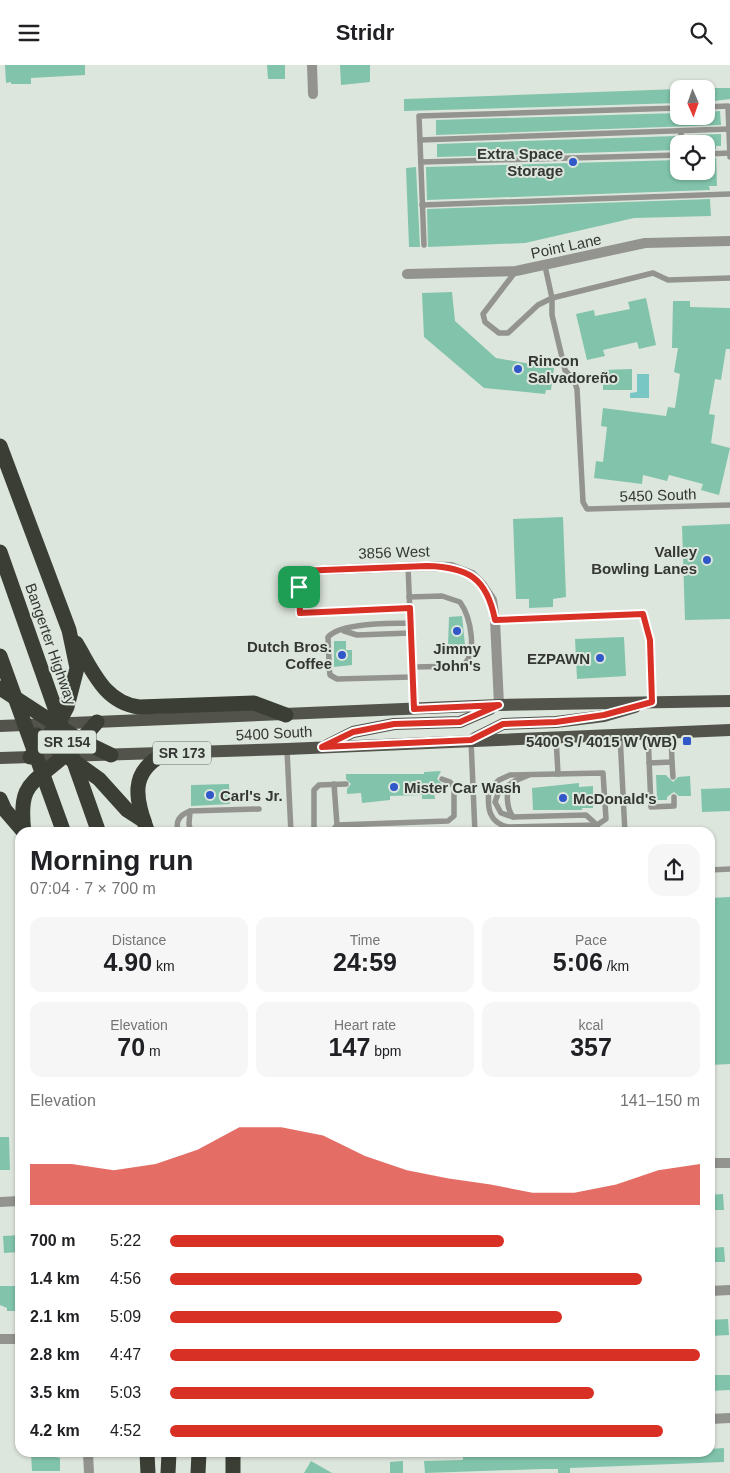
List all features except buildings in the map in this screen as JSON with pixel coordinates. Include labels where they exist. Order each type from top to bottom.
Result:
[{"type":"highway","points":[[0,446],[69,630],[77,667],[72,694],[58,724],[30,757]]},
{"type":"highway","name":"Bangerter Highway","points":[[0,552],[97,827]]},
{"type":"highway","points":[[69,630],[106,690],[118,702],[139,707],[254,703],[286,715]]},
{"type":"highway","name":"SR 154","points":[[0,657],[62,827]]},
{"type":"highway","points":[[0,688],[80,740],[111,755]]},
{"type":"highway","points":[[24,827],[23,800],[26,790],[33,781],[64,756],[97,722]]},
{"type":"highway","points":[[24,725],[64,756],[99,779],[127,810],[146,827]]},
{"type":"highway","points":[[146,827],[138,791],[139,778],[146,764],[164,754]]},
{"type":"highway","points":[[0,799],[5,810],[20,827]]},
{"type":"highway","points":[[147,1457],[148,1473]]},
{"type":"highway","points":[[168,1473],[169,1457]]},
{"type":"highway","points":[[198,1473],[199,1457]]},
{"type":"highway","points":[[233,1457],[233,1473]]},
{"type":"main road","name":"5400 South","points":[[0,726],[499,705],[730,701]]},
{"type":"main road","points":[[471,740],[503,724],[556,722],[604,715],[652,702]]},
{"type":"main road","points":[[322,747],[353,732],[394,724],[460,722],[499,705]]},
{"type":"main road","name":"5400 South","points":[[0,758],[164,754],[730,730]]},
{"type":"street","points":[[312,65],[313,94]]},
{"type":"street","name":"Point Lane","points":[[407,274],[516,271],[645,243],[730,241]]},
{"type":"street","name":"3856 West","points":[[298,571],[408,566],[451,567],[472,575],[482,585],[492,601],[495,620],[499,705]]},
{"type":"street","points":[[715,1163],[730,1163]]},
{"type":"street","points":[[0,1202],[15,1201]]},
{"type":"street","points":[[715,1291],[730,1290]]},
{"type":"street","points":[[0,1339],[15,1339]]},
{"type":"street","points":[[715,1419],[730,1418]]},
{"type":"street","points":[[88,1457],[89,1473]]},
{"type":"lane","points":[[715,107],[728,106],[730,157]]},
{"type":"lane","points":[[424,245],[419,116],[670,108]]},
{"type":"lane","points":[[420,140],[729,129]]},
{"type":"lane","points":[[715,154],[730,153]]},
{"type":"lane","points":[[421,163],[670,155]]},
{"type":"lane","points":[[422,205],[730,194]]},
{"type":"lane","points":[[545,266],[552,298]]},
{"type":"lane","points":[[516,271],[483,314],[484,322],[499,333],[508,333],[538,305],[552,298],[653,273],[668,281],[730,278]]},
{"type":"lane","name":"5450 South","points":[[552,298],[552,315],[565,370],[574,380],[577,389],[583,502],[587,509],[730,505]]},
{"type":"lane","points":[[408,566],[414,709]]},
{"type":"lane","points":[[298,571],[300,613],[410,608]]},
{"type":"lane","points":[[409,597],[442,596],[460,602],[469,619],[471,653],[468,661],[462,665],[413,667]]},
{"type":"lane","points":[[495,620],[643,614],[650,640],[652,702]]},
{"type":"lane","points":[[411,623],[355,625],[343,631],[334,632],[328,637],[330,675],[338,679],[412,677]]},
{"type":"lane","points":[[343,631],[357,635],[411,633]]},
{"type":"lane","points":[[671,733],[673,777]]},
{"type":"lane","points":[[648,734],[651,807],[674,806],[674,797]]},
{"type":"lane","points":[[620,735],[625,827]]},
{"type":"lane","points":[[556,737],[558,774]]},
{"type":"lane","points":[[471,740],[475,827]]},
{"type":"lane","points":[[287,749],[291,827]]},
{"type":"lane","points":[[649,763],[672,762]]},
{"type":"lane","points":[[502,827],[493,820],[489,812],[490,790],[499,780],[510,775],[603,773],[606,819],[597,825],[551,827]]},
{"type":"lane","points":[[532,774],[499,791],[496,802],[501,813],[513,817],[586,815],[597,825]]},
{"type":"lane","points":[[334,784],[337,825],[448,821],[454,816],[454,787],[450,781],[442,779]]},
{"type":"lane","points":[[512,783],[508,801],[509,812],[513,817]]},
{"type":"lane","points":[[314,827],[314,790],[319,785],[346,784]]},
{"type":"lane","points":[[176,827],[181,814],[190,811],[259,809]]},
{"type":"lane","points":[[190,811],[190,827]]},
{"type":"lane","points":[[715,870],[730,869]]},
{"type":"water","points":[[637,374],[649,374],[649,398],[630,398],[630,393],[637,392]]},
{"type":"place","name":"Extra Space Storage","points":[[573,162]]},
{"type":"place","name":"Rincon Salvadoreño","points":[[518,369]]},
{"type":"place","name":"Valley Bowling Lanes","points":[[707,560]]},
{"type":"place","name":"Jimmy John's","points":[[457,631]]},
{"type":"place","name":"Dutch Bros. Coffee","points":[[342,655]]},
{"type":"place","name":"EZPAWN","points":[[600,658]]},
{"type":"place","name":"5400 S / 4015 W (WB)","points":[[687,741]]},
{"type":"place","name":"Mister Car Wash","points":[[394,787]]},
{"type":"place","name":"Carl's Jr.","points":[[210,795]]},
{"type":"place","name":"McDonald's","points":[[563,798]]},
{"type":"route","points":[[427,566],[451,567],[472,575],[482,585],[492,601],[495,620],[643,614],[650,640],[652,702],[604,715],[556,722],[503,724],[471,740],[322,747],[353,732],[394,724],[460,722],[499,705],[414,709],[410,608],[300,613],[299,587],[298,571],[427,566]]}]
